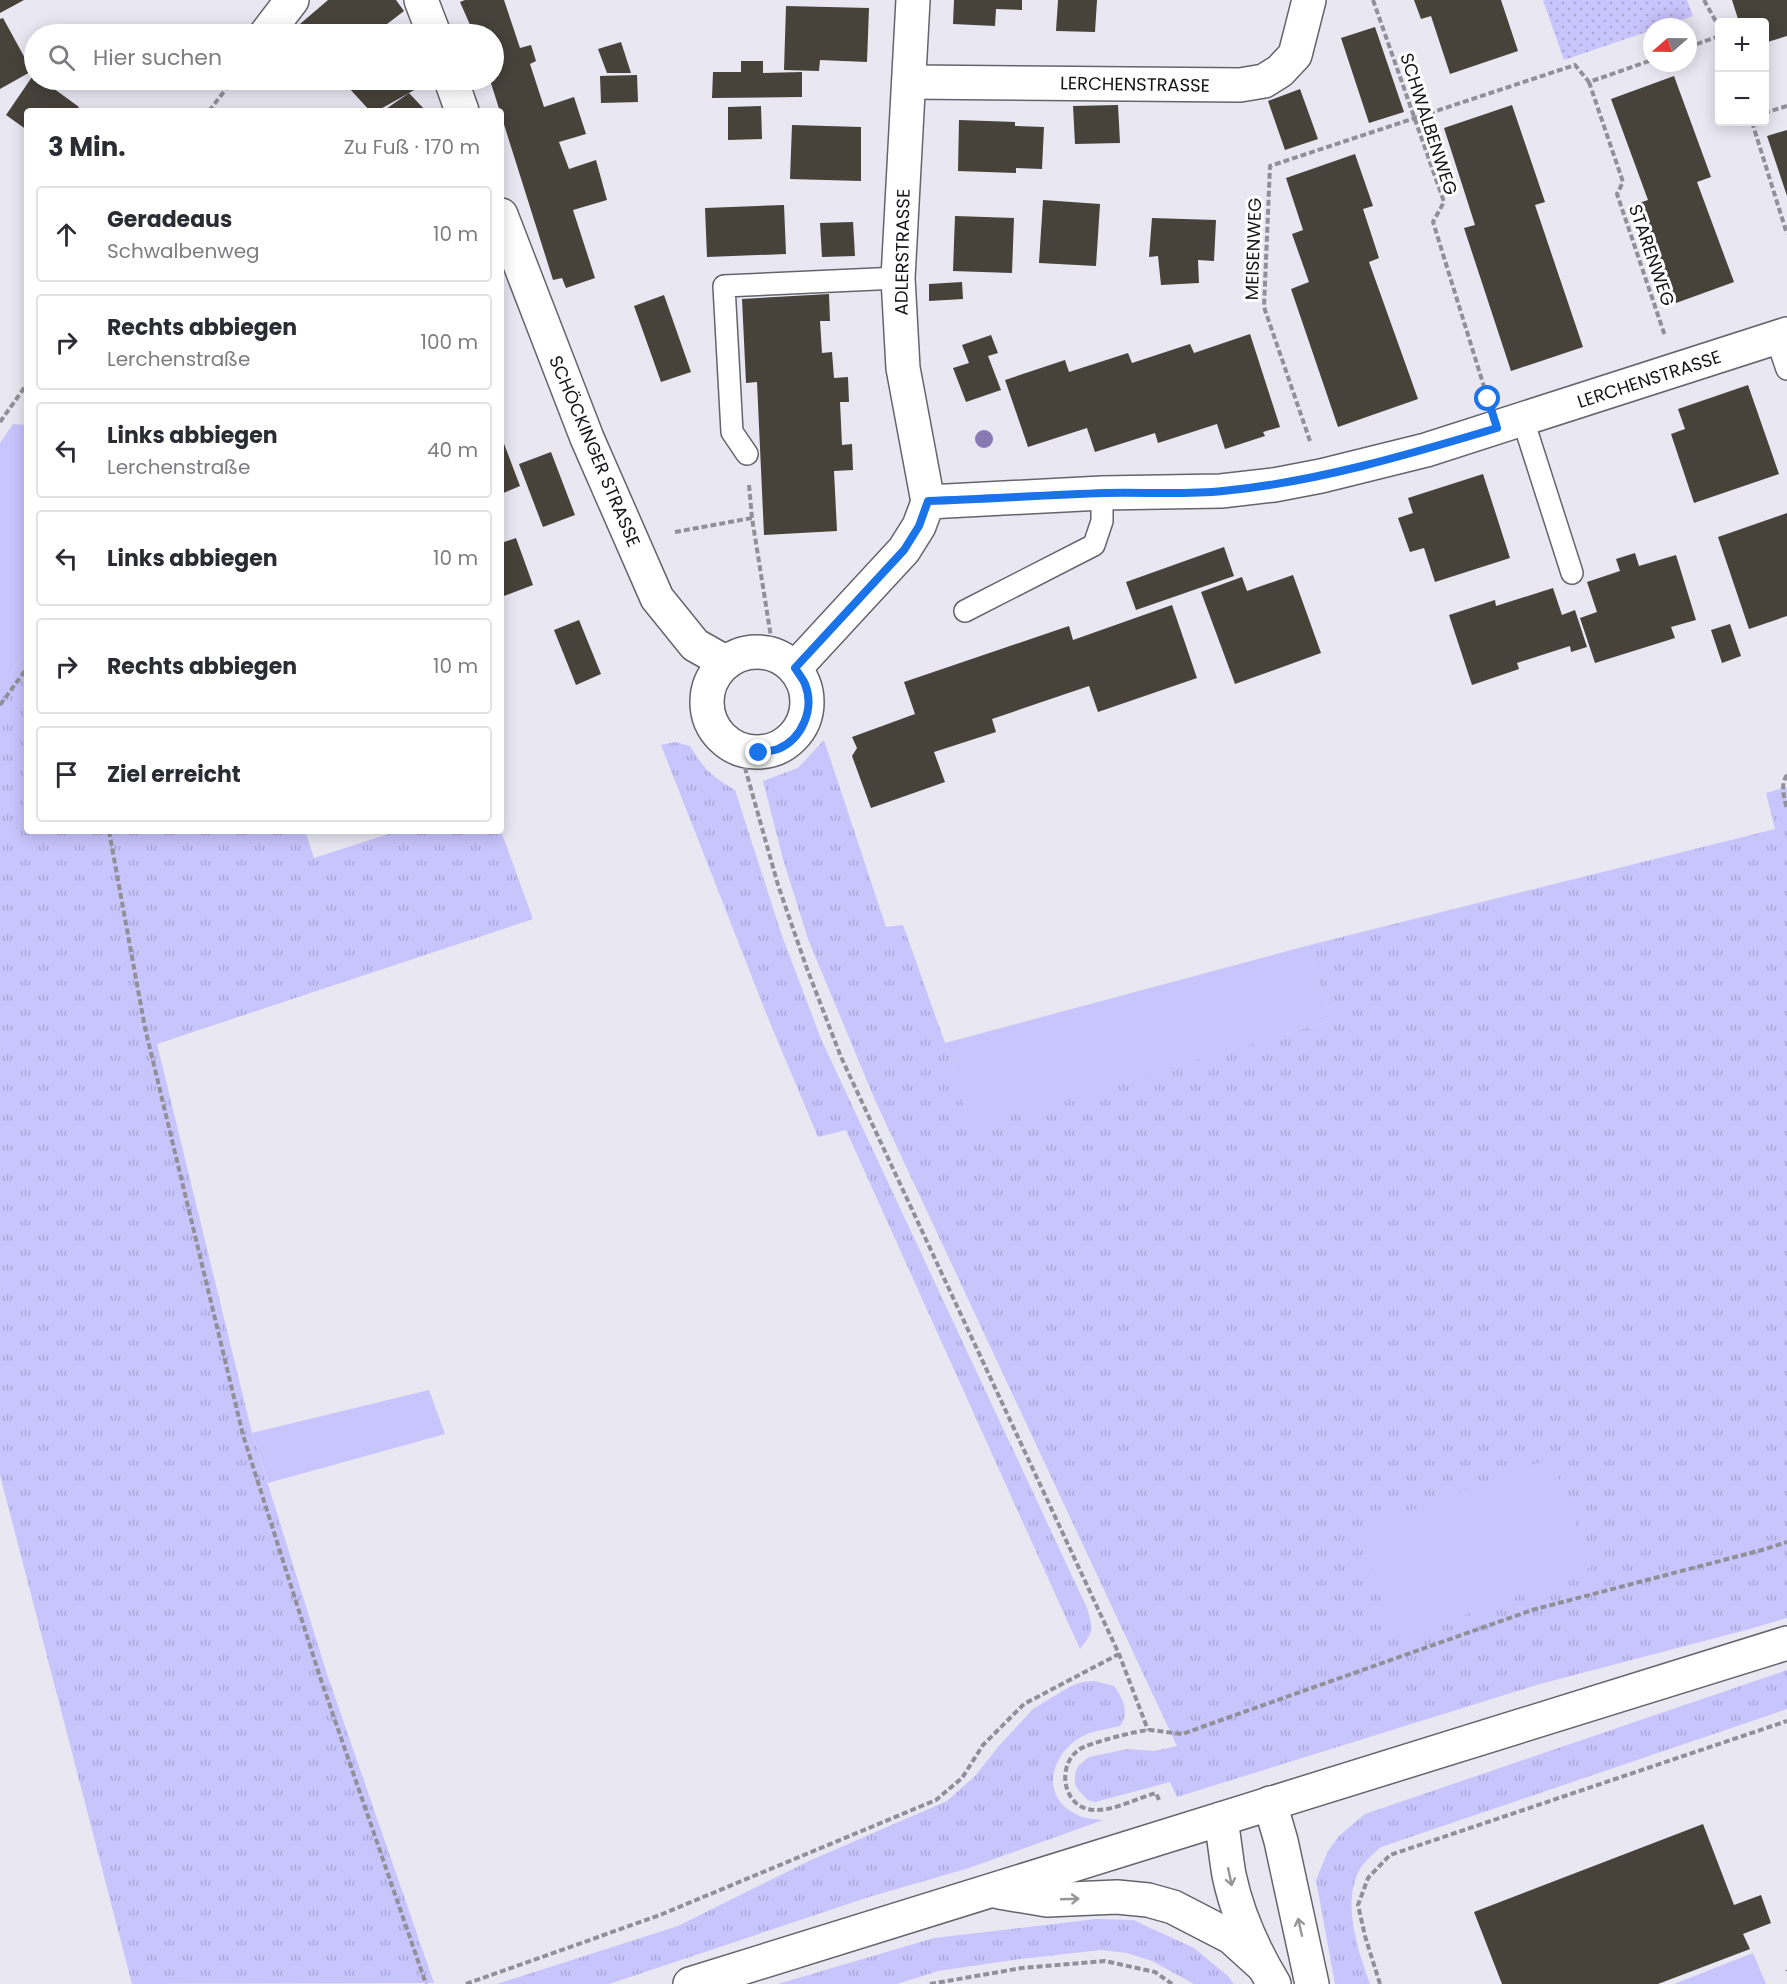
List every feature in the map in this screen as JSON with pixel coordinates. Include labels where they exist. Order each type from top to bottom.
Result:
[{"type":"street","points":[[274,24],[292,0]]},
{"type":"street","points":[[421,0],[430,24]]},
{"type":"street","name":"ADLERSTRASSE","points":[[913,0],[898,278],[903,368],[928,501]]},
{"type":"street","name":"LERCHENSTRASSE","points":[[909,82],[1240,85],[1264,81],[1280,71],[1295,56],[1309,0]]},
{"type":"street","points":[[454,90],[461,108]]},
{"type":"street","name":"SCHÖCKINGER STRASSE","points":[[504,223],[587,438],[657,598],[694,645],[725,662]]},
{"type":"street","name":"LERCHENSTRASSE","points":[[928,501],[1102,493],[1221,491],[1274,485],[1321,476],[1426,450],[1781,336]]},
{"type":"street","points":[[785,661],[904,550],[919,526],[928,501]]},
{"type":"street","points":[[748,652],[785,661],[806,684],[809,703],[805,722],[794,738],[778,749],[759,753],[740,750],[722,739],[710,721],[706,700],[712,679],[725,662],[748,652]]},
{"type":"street","points":[[690,1984],[1787,1643]]},
{"type":"street","points":[[1270,1803],[1281,1841],[1312,1984]]},
{"type":"street","points":[[1221,1819],[1230,1876],[1239,1912],[1268,1975]]},
{"type":"street","points":[[992,1891],[1047,1900],[1118,1897],[1165,1904],[1231,1937],[1268,1975]]},
{"type":"lane","points":[[747,454],[732,432],[724,286],[898,278]]},
{"type":"lane","name":"LERCHENSTRASSE","points":[[1781,336],[1787,369]]},
{"type":"lane","points":[[1510,424],[1572,573]]},
{"type":"lane","points":[[965,611],[1094,545],[1102,521],[1102,493]]},
{"type":"path","name":"SCHWALBENWEG","points":[[1374,0],[1444,202],[1433,222],[1510,424]]},
{"type":"path","points":[[1704,0],[1715,21]]},
{"type":"path","points":[[1697,44],[1715,37]]},
{"type":"path","points":[[1414,118],[1575,65],[1589,82],[1643,63]]},
{"type":"path","name":"STARENWEG","points":[[1589,82],[1623,182],[1617,194],[1675,371]]},
{"type":"path","points":[[211,108],[225,90]]},
{"type":"path","points":[[1769,112],[1787,106]]},
{"type":"path","name":"MEISENWEG","points":[[1321,476],[1264,307],[1270,166],[1414,118]]},
{"type":"path","points":[[1753,126],[1787,234]]},
{"type":"path","points":[[0,422],[24,390]]},
{"type":"path","points":[[747,454],[752,518],[785,661]]},
{"type":"path","points":[[675,532],[752,518]]},
{"type":"path","points":[[0,705],[24,672]]},
{"type":"path","points":[[740,750],[778,885],[841,1057],[1119,1654],[1148,1730]]},
{"type":"path","points":[[1787,775],[1783,780],[1783,794],[1787,808]]},
{"type":"path","points":[[110,834],[145,1028],[243,1435],[320,1677],[426,1984]]},
{"type":"path","points":[[1170,1836],[1156,1793],[1096,1810],[1076,1803],[1066,1789],[1064,1773],[1071,1755],[1094,1744],[1148,1730],[1182,1734],[1532,1610],[1762,1551],[1787,1542]]},
{"type":"path","points":[[466,1984],[660,1915],[936,1800],[962,1778],[983,1745],[1024,1704],[1119,1654]]},
{"type":"path","points":[[1380,1984],[1358,1905],[1368,1878],[1390,1855],[1787,1721]]},
{"type":"path","points":[[930,1984],[1022,1968],[1105,1961],[1155,1972],[1172,1984]]},
{"type":"green space","points":[[1543,0],[1687,0],[1693,16],[1643,18],[1643,33],[1564,60]]},
{"type":"green space","points":[[13,424],[24,425],[24,654],[0,687],[0,443]]},
{"type":"green space","points":[[24,654],[24,834],[306,834],[314,858],[389,834],[502,834],[533,919],[157,1044],[252,1433],[327,1674],[434,1983],[132,1984],[0,1475],[0,687]]},
{"type":"green space","points":[[824,740],[886,927],[903,925],[945,1043],[970,1126],[1333,1020],[1306,946],[1775,829],[1766,793],[1787,787],[1787,1618],[1540,1684],[1177,1797],[1170,1782],[1095,1802],[1088,1800],[1075,1784],[1075,1774],[1078,1766],[1089,1757],[1128,1749],[1155,1751],[1177,1746],[875,1100],[808,939],[783,859],[763,781],[798,768]]},
{"type":"green space","points":[[675,742],[690,746],[709,772],[735,790],[781,933],[821,1039],[1087,1608],[1091,1630],[1080,1649],[846,1130],[818,1137],[768,1018],[661,745]]},
{"type":"green space","points":[[1306,946],[1333,1020],[970,1127],[945,1043]]},
{"type":"green space","points":[[429,1390],[445,1434],[268,1483],[252,1433]]},
{"type":"green space","points":[[1551,1458],[1592,1567],[1397,1640],[1357,1530]]},
{"type":"green space","points":[[1787,1670],[1787,1709],[1381,1847],[1359,1871],[1353,1888],[1354,1930],[1370,1984],[1335,1984],[1316,1880],[1328,1851],[1339,1836],[1365,1814]]},
{"type":"green space","points":[[1094,1681],[1114,1686],[1124,1706],[1125,1716],[1120,1726],[1092,1732],[1072,1743],[1057,1763],[1053,1786],[1064,1806],[1082,1817],[1103,1820],[969,1868],[869,1897],[609,1984],[497,1984],[678,1926],[809,1861],[947,1801],[975,1776],[1033,1709],[1071,1686]]},
{"type":"green space","points":[[1096,1919],[1133,1920],[1194,1948],[1228,1976],[1234,1984],[1194,1984],[1152,1961],[1127,1953],[1101,1950],[938,1971],[897,1984],[778,1984],[934,1938]]},
{"type":"green space","points":[[1753,1953],[1766,1984],[1674,1984]]},
{"type":"building","points":[[0,0],[24,0],[0,13]]},
{"type":"building","points":[[328,0],[396,0],[404,11],[387,24],[300,24]]},
{"type":"building","points":[[504,0],[520,48],[531,45],[536,61],[530,64],[544,107],[574,97],[586,134],[559,142],[569,169],[596,160],[607,200],[573,210],[595,278],[566,288],[562,278],[553,280],[504,124],[504,108],[499,108],[493,90],[504,90],[504,24],[470,24],[460,2]]},
{"type":"building","points":[[954,0],[1022,0],[1022,10],[996,9],[995,26],[953,24]]},
{"type":"building","points":[[1058,0],[1097,0],[1095,32],[1056,31]]},
{"type":"building","points":[[1414,0],[1501,0],[1518,51],[1450,74],[1431,16],[1421,19]]},
{"type":"building","points":[[1732,0],[1787,0],[1787,36],[1769,41],[1769,18],[1738,18]]},
{"type":"building","points":[[786,6],[869,8],[867,62],[820,60],[819,71],[784,70]]},
{"type":"building","points":[[3,18],[24,56],[24,76],[0,89],[0,19]]},
{"type":"building","points":[[1375,27],[1404,112],[1369,123],[1341,38]]},
{"type":"building","points":[[621,42],[631,73],[607,73],[598,49]]},
{"type":"building","points":[[741,61],[763,61],[763,73],[802,72],[802,97],[712,98],[713,72],[741,72]]},
{"type":"building","points":[[637,75],[638,102],[601,103],[600,76]]},
{"type":"building","points":[[1674,76],[1711,177],[1697,182],[1734,282],[1676,303],[1639,203],[1648,200],[1611,99]]},
{"type":"building","points":[[24,89],[56,90],[79,107],[24,108],[24,128],[6,115]]},
{"type":"building","points":[[1300,89],[1318,139],[1285,150],[1268,101]]},
{"type":"building","points":[[351,90],[414,90],[382,108],[367,108]]},
{"type":"building","points":[[409,93],[423,108],[387,108]]},
{"type":"building","points":[[1118,105],[1120,143],[1075,144],[1073,106]]},
{"type":"building","points":[[1512,105],[1545,202],[1535,205],[1583,347],[1511,371],[1464,228],[1475,225],[1444,128]]},
{"type":"building","points":[[761,106],[762,139],[728,140],[728,107]]},
{"type":"building","points":[[959,120],[1015,122],[1015,126],[1044,127],[1042,169],[1016,168],[1016,173],[958,171]]},
{"type":"building","points":[[792,125],[861,127],[861,181],[790,179]]},
{"type":"building","points":[[1787,130],[1787,196],[1767,136]]},
{"type":"building","points":[[1355,154],[1373,206],[1363,209],[1379,258],[1369,262],[1418,399],[1338,427],[1291,289],[1309,282],[1292,234],[1303,230],[1286,178]]},
{"type":"building","points":[[1043,200],[1100,204],[1096,266],[1039,263]]},
{"type":"building","points":[[784,205],[786,254],[707,257],[705,208]]},
{"type":"building","points":[[955,216],[1014,218],[1012,273],[953,271]]},
{"type":"building","points":[[1152,218],[1216,220],[1214,261],[1198,260],[1199,283],[1161,285],[1158,256],[1149,257]]},
{"type":"building","points":[[853,222],[855,256],[822,257],[820,223]]},
{"type":"building","points":[[962,282],[963,299],[929,301],[929,284]]},
{"type":"building","points":[[829,294],[830,321],[820,321],[822,353],[832,352],[834,378],[848,377],[849,402],[840,402],[842,445],[852,444],[853,470],[834,471],[837,531],[764,535],[757,382],[746,383],[742,299]]},
{"type":"building","points":[[664,295],[691,372],[661,382],[634,306]]},
{"type":"building","points":[[1250,334],[1280,427],[1263,432],[1265,436],[1225,449],[1217,424],[1158,443],[1155,433],[1095,452],[1087,428],[1028,447],[1005,380],[1065,360],[1069,372],[1128,353],[1132,363],[1190,344],[1194,353]]},
{"type":"building","points":[[991,335],[998,353],[988,356],[1001,390],[966,402],[953,368],[969,363],[962,345]]},
{"type":"building","points":[[1748,385],[1779,474],[1694,503],[1671,434],[1685,429],[1678,409]]},
{"type":"building","points":[[504,444],[520,486],[504,493]]},
{"type":"building","points":[[551,452],[575,515],[543,527],[519,464]]},
{"type":"building","points":[[1483,474],[1510,558],[1435,582],[1424,548],[1410,552],[1398,518],[1413,513],[1408,498]]},
{"type":"building","points":[[1787,513],[1787,616],[1749,629],[1718,537]]},
{"type":"building","points":[[516,538],[533,585],[504,596],[504,542]]},
{"type":"building","points":[[1224,547],[1234,576],[1136,610],[1126,582]]},
{"type":"building","points":[[1635,553],[1639,566],[1676,555],[1696,620],[1671,627],[1675,638],[1595,663],[1580,618],[1597,612],[1587,582],[1620,571],[1616,559]]},
{"type":"building","points":[[1293,575],[1321,653],[1235,684],[1201,592],[1242,577],[1247,591]]},
{"type":"building","points":[[1553,588],[1562,615],[1575,610],[1587,647],[1571,652],[1570,646],[1517,663],[1519,669],[1472,685],[1449,615],[1495,600],[1496,606]]},
{"type":"building","points":[[1172,605],[1197,678],[1098,712],[1089,686],[992,719],[996,732],[934,752],[945,782],[871,808],[852,756],[857,748],[852,737],[915,714],[904,682],[1069,626],[1073,640]]},
{"type":"building","points":[[579,620],[601,674],[576,685],[554,630]]},
{"type":"building","points":[[1730,624],[1741,656],[1722,663],[1711,630]]},
{"type":"building","points":[[1703,1824],[1734,1905],[1761,1895],[1771,1923],[1743,1934],[1750,1949],[1658,1984],[1502,1984],[1474,1912]]},
{"type":"route","points":[[759,753],[778,749],[794,738],[805,722],[809,703],[806,684],[795,668],[904,550],[919,526],[928,501],[1102,493],[1221,491],[1274,485],[1426,450],[1497,428],[1488,399]]}]
